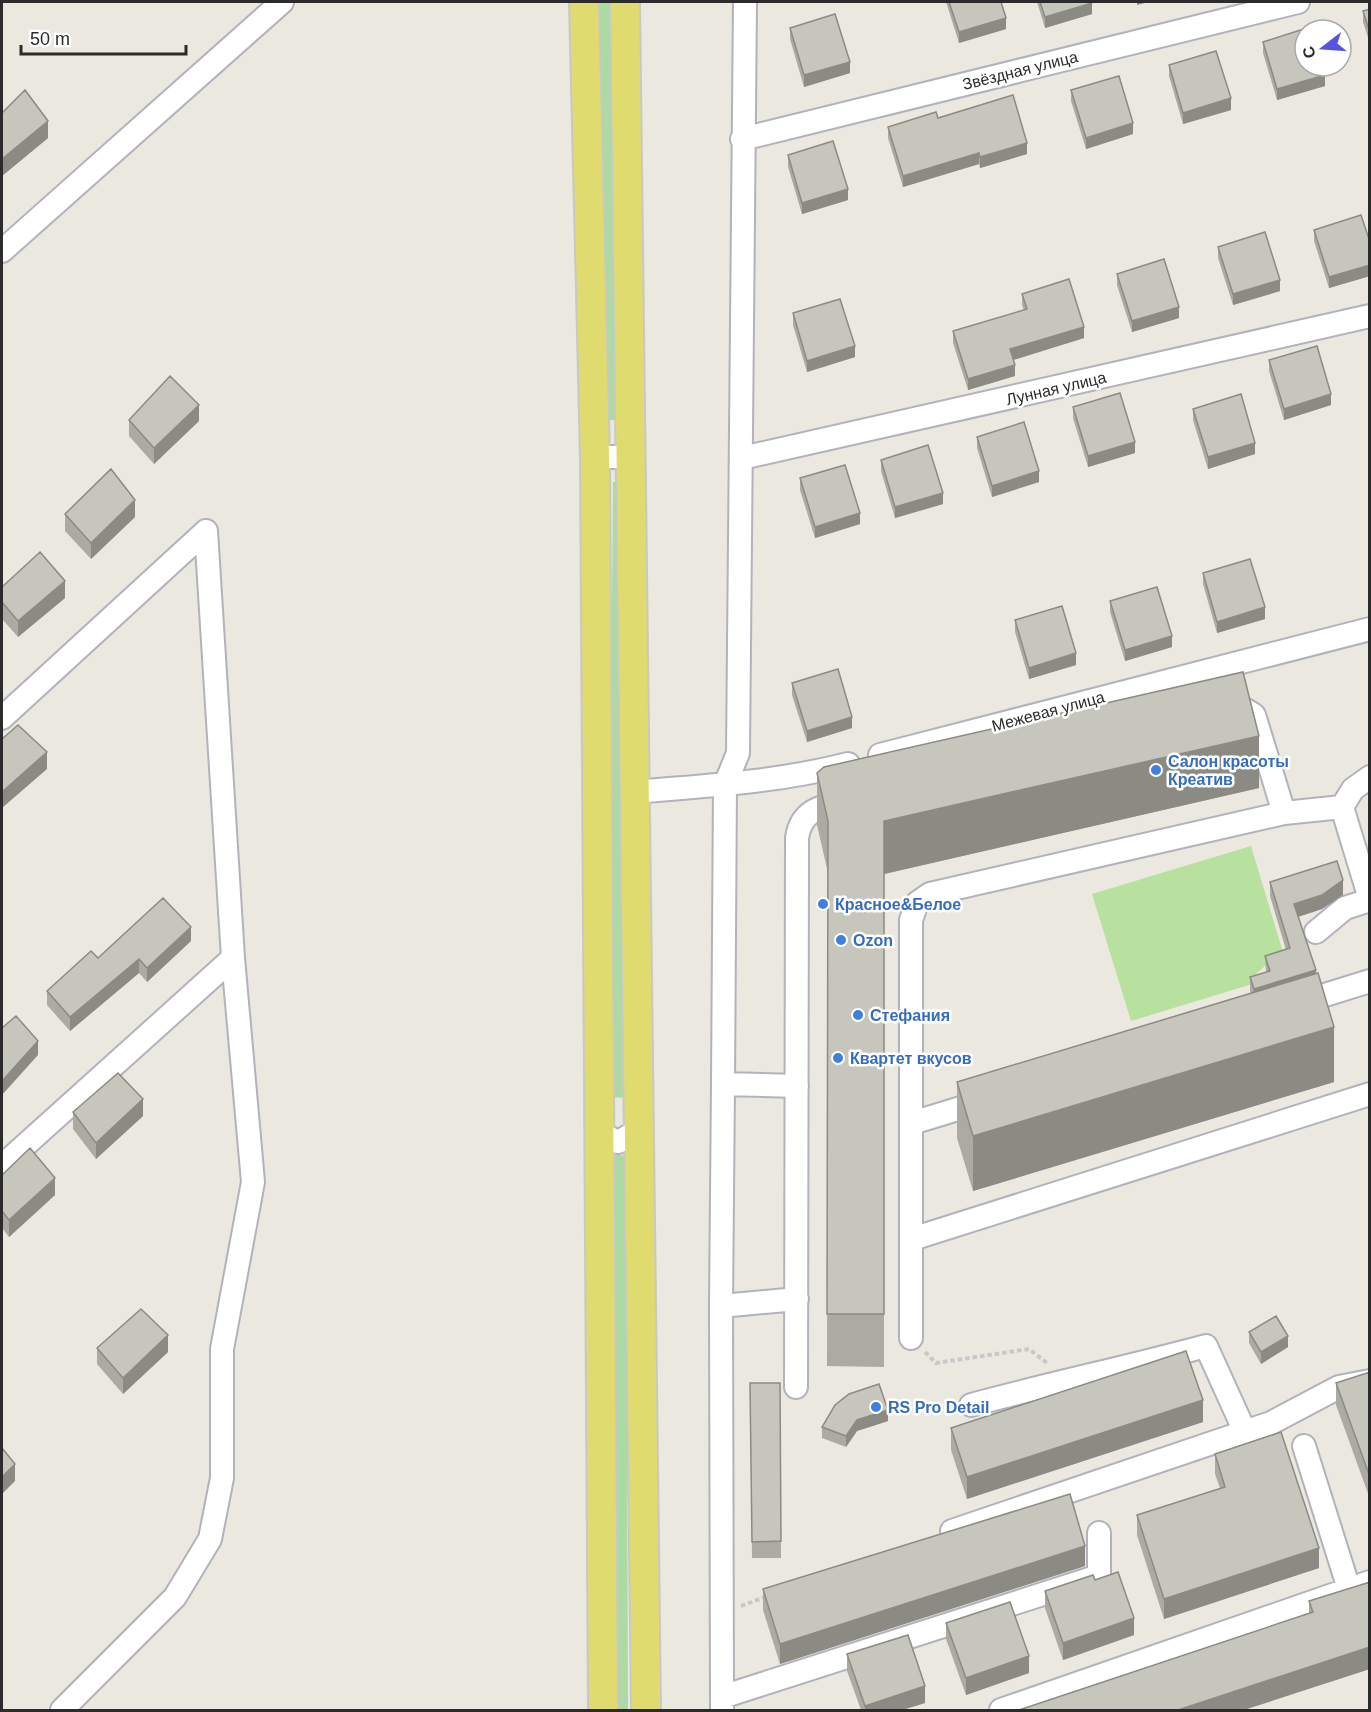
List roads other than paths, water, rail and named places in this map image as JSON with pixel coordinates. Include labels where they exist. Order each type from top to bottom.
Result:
[{"type":"main road","points":[[584,2],[595,457],[603,1710]]},
{"type":"main road","points":[[625,2],[646,1710]]},
{"type":"street","points":[[2,251],[282,2]]},
{"type":"street","points":[[745,2],[738,753],[725,785],[722,1704],[1099,1576],[1098,1533]]},
{"type":"street","name":"Звёздная улица","points":[[742,139],[1298,2]]},
{"type":"street","name":"Лунная улица","points":[[742,458],[1370,316]]},
{"type":"street","points":[[595,457],[631,458]]},
{"type":"street","points":[[2,718],[206,531],[233,958],[253,1182],[222,1349],[222,1478],[210,1539],[175,1597],[62,1710]]},
{"type":"street","name":"Межевая улица","points":[[633,792],[725,785],[811,773],[1370,629]]},
{"type":"street","points":[[1207,718],[1241,710],[1254,715],[1284,813]]},
{"type":"street","points":[[1317,932],[1345,908],[1370,899],[1342,807],[1353,789],[1370,777]]},
{"type":"street","points":[[796,1387],[798,828],[808,813],[818,807],[864,796]]},
{"type":"street","points":[[911,1338],[911,920],[913,910],[922,897],[1284,813],[1342,807]]},
{"type":"street","points":[[2,1166],[233,958]]},
{"type":"street","points":[[1278,1009],[1370,981]]},
{"type":"street","points":[[723,1084],[797,1086]]},
{"type":"street","points":[[912,1239],[1370,1094]]},
{"type":"street","points":[[912,1123],[1003,1095]]},
{"type":"street","points":[[598,1132],[618,1142],[639,1130]]},
{"type":"street","points":[[722,1306],[797,1299]]},
{"type":"street","points":[[971,1405],[1072,1377],[1130,1367],[1206,1346],[1245,1432]]},
{"type":"street","points":[[932,1538],[1271,1423],[1339,1387],[1370,1381]]},
{"type":"street","points":[[1001,1710],[1359,1586],[1304,1446]]},
{"type":"place","name":"Салон красоты Креатив","points":[[1156,770]]},
{"type":"place","name":"Красное&Белое","points":[[823,904]]},
{"type":"place","name":"Ozon","points":[[841,940]]},
{"type":"place","name":"Стефания","points":[[858,1015]]},
{"type":"place","name":"Квартет вкусов","points":[[838,1058]]},
{"type":"place","name":"RS Pro Detail","points":[[876,1407]]}]
